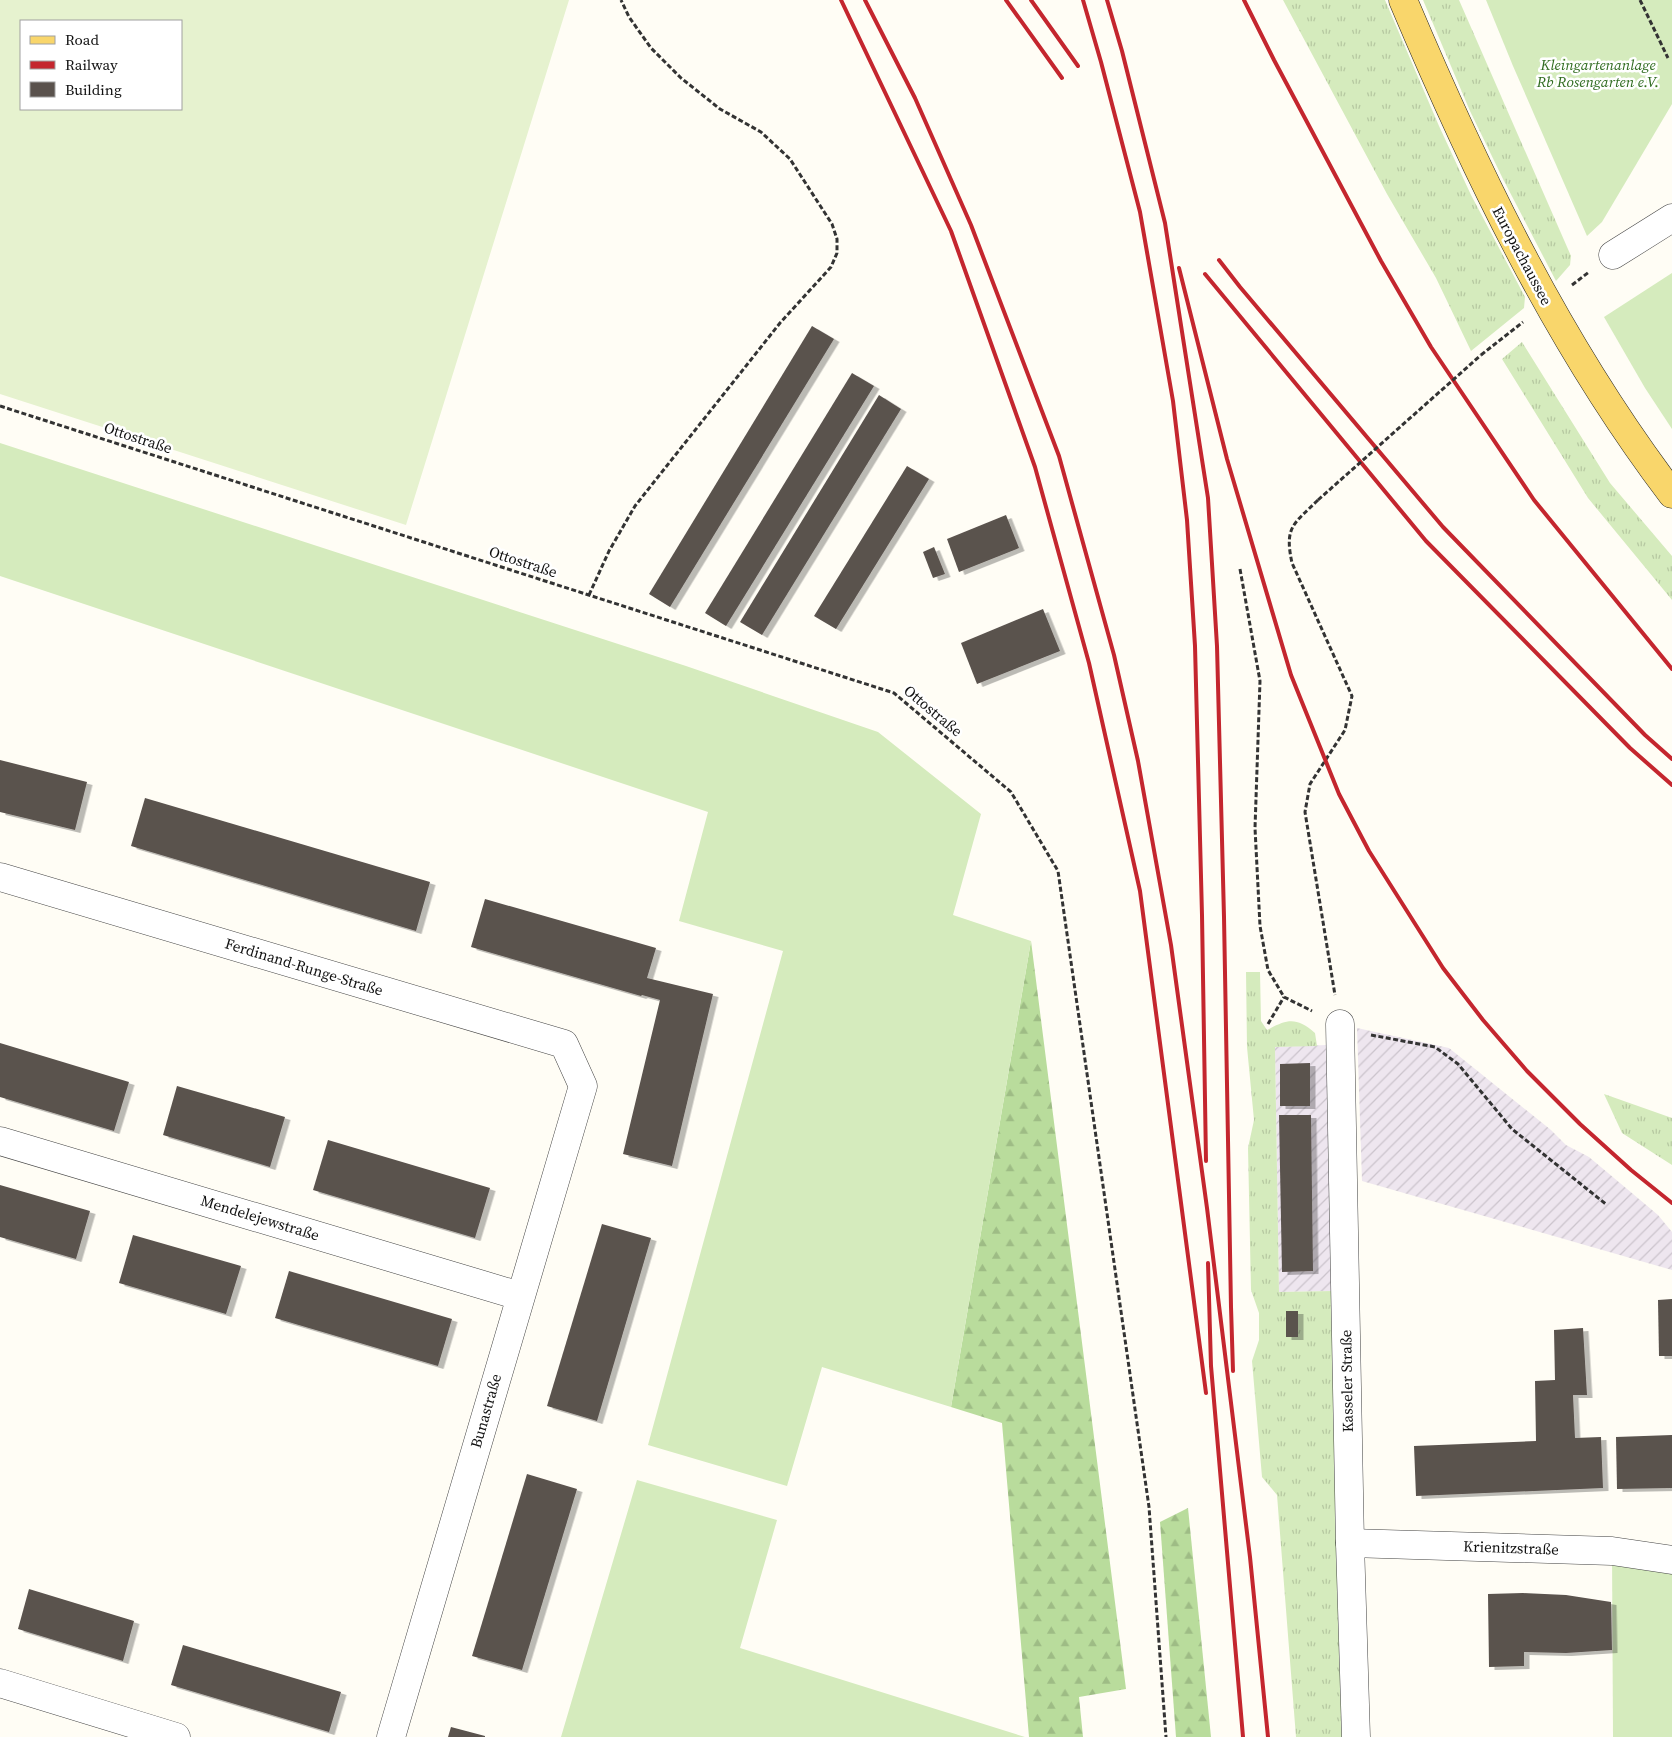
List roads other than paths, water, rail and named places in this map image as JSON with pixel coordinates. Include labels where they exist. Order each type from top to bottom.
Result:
[{"type":"main road","name":"Europachaussee","points":[[1403,0],[1482,179],[1539,290],[1602,394],[1672,494]]},
{"type":"street","points":[[1613,255],[1672,218]]},
{"type":"street","name":"Ferdinand-Runge-Straße","points":[[0,877],[564,1044],[582,1086]]},
{"type":"street","name":"Kasseler Straße","points":[[1340,1024],[1350,1543],[1356,1737]]},
{"type":"street","name":"Bunastraße","points":[[391,1737],[582,1086]]},
{"type":"street","name":"Mendelejewstraße","points":[[0,1141],[520,1296]]},
{"type":"street","name":"Krienitzstraße","points":[[1350,1543],[1612,1551],[1672,1560]]},
{"type":"street","points":[[0,1683],[176,1737]]},
{"type":"railway","points":[[841,0],[951,231],[1035,467],[1089,663],[1140,891],[1206,1393]]},
{"type":"railway","points":[[865,0],[915,98],[971,225],[1059,456],[1114,655],[1138,761],[1171,945],[1207,1208],[1250,1557],[1268,1737]]},
{"type":"railway","points":[[1006,0],[1062,78]]},
{"type":"railway","points":[[1031,0],[1078,66]]},
{"type":"railway","points":[[1083,0],[1140,212],[1173,401],[1187,520],[1195,646],[1206,1161]]},
{"type":"railway","points":[[1107,0],[1122,51],[1165,223],[1208,498],[1217,646],[1233,1371]]},
{"type":"railway","points":[[1244,0],[1381,261],[1431,347],[1534,500],[1672,669]]},
{"type":"railway","points":[[1219,260],[1443,527],[1645,735],[1672,759]]},
{"type":"railway","points":[[1179,268],[1227,459],[1291,675],[1339,794],[1369,851],[1443,968],[1483,1020],[1527,1071],[1580,1124],[1631,1170],[1672,1203]]},
{"type":"railway","points":[[1205,274],[1426,541],[1630,748],[1672,785]]},
{"type":"railway","points":[[1208,1263],[1211,1366],[1243,1737]]},
{"type":"park label","name":"Kleingartenanlage Rb Rosengarten e.V.","points":[[1598,74]]}]
